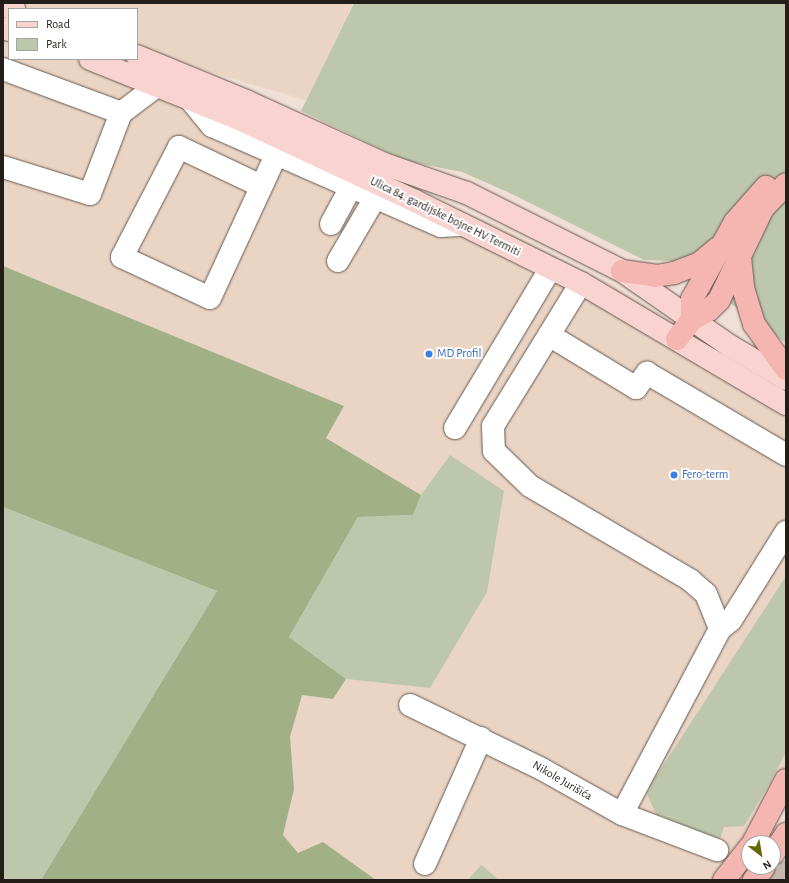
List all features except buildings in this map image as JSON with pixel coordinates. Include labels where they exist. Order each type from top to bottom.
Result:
[{"type":"highway","points":[[692,319],[692,299],[722,244],[750,203],[786,169]]},
{"type":"highway","points":[[678,340],[692,319],[709,310],[719,300],[763,208],[786,184]]},
{"type":"highway","points":[[622,271],[656,276],[674,273],[700,263],[722,244]]},
{"type":"highway","points":[[740,257],[743,288],[754,324],[786,369]]},
{"type":"highway","points":[[757,835],[786,780]]},
{"type":"highway","points":[[724,880],[741,858]]},
{"type":"main road","name":"Ulica 84. gardijske bojne HV Termiti","points":[[138,56],[246,101],[384,164],[466,193],[622,271],[692,319],[786,379]]},
{"type":"main road","name":"Ulica 84. gardijske bojne HV Termiti","points":[[93,60],[190,98],[463,225],[581,283],[786,404]]},
{"type":"street","points":[[3,69],[121,113]]},
{"type":"street","points":[[3,167],[90,194],[121,113],[158,85]]},
{"type":"street","points":[[190,98],[212,126],[441,226],[463,225]]},
{"type":"street","points":[[261,186],[179,147],[122,257],[210,298],[276,155]]},
{"type":"street","points":[[331,224],[351,187]]},
{"type":"street","points":[[338,261],[375,198]]},
{"type":"street","points":[[454,428],[550,269]]},
{"type":"street","points":[[581,283],[493,426],[494,451],[530,486],[690,580],[706,594],[720,629]]},
{"type":"street","points":[[549,335],[636,388],[647,373],[786,455]]},
{"type":"street","points":[[622,814],[720,629],[731,620],[786,532]]},
{"type":"street","name":"Nikole Jurišića","points":[[410,705],[482,738],[622,814],[717,850]]},
{"type":"street","points":[[425,864],[482,738]]},
{"type":"shaded area","points":[[3,3],[353,3],[306,100],[138,51],[138,8],[8,8]]},
{"type":"shaded area","points":[[3,19],[8,21],[8,60],[101,60],[498,226],[611,284],[786,393],[786,805],[768,835],[741,835],[741,875],[781,875],[781,872],[786,874],[786,880],[376,880],[323,842],[298,853],[283,835],[293,789],[290,737],[302,694],[333,699],[346,679],[430,688],[450,455],[421,495],[326,438],[344,406],[3,266]]},
{"type":"green space","points":[[354,3],[786,3],[786,343],[671,261],[644,260],[512,194],[462,172],[406,161],[301,111]]},
{"type":"green space","points":[[3,266],[344,406],[326,438],[421,495],[413,515],[358,517],[289,637],[346,679],[333,699],[302,695],[290,737],[294,789],[283,835],[298,853],[323,842],[376,880],[41,880],[217,591],[3,507]]},
{"type":"green space","points":[[450,455],[504,491],[487,592],[430,688],[346,679],[289,637],[358,517],[413,515],[421,495]]},
{"type":"green space","points":[[3,507],[217,591],[41,880],[3,880]]},
{"type":"green space","points":[[786,576],[786,752],[770,783],[744,826],[724,827],[720,839],[656,814],[647,794],[651,784]]},
{"type":"green space","points":[[786,858],[786,878],[769,880],[773,875],[781,875],[781,865]]},
{"type":"green space","points":[[481,865],[499,880],[468,880]]},
{"type":"tunnel","points":[[781,872],[786,874]]},
{"type":"place","name":"MD Profil","points":[[429,354]]},
{"type":"place","name":"Fero-term","points":[[674,475]]}]
